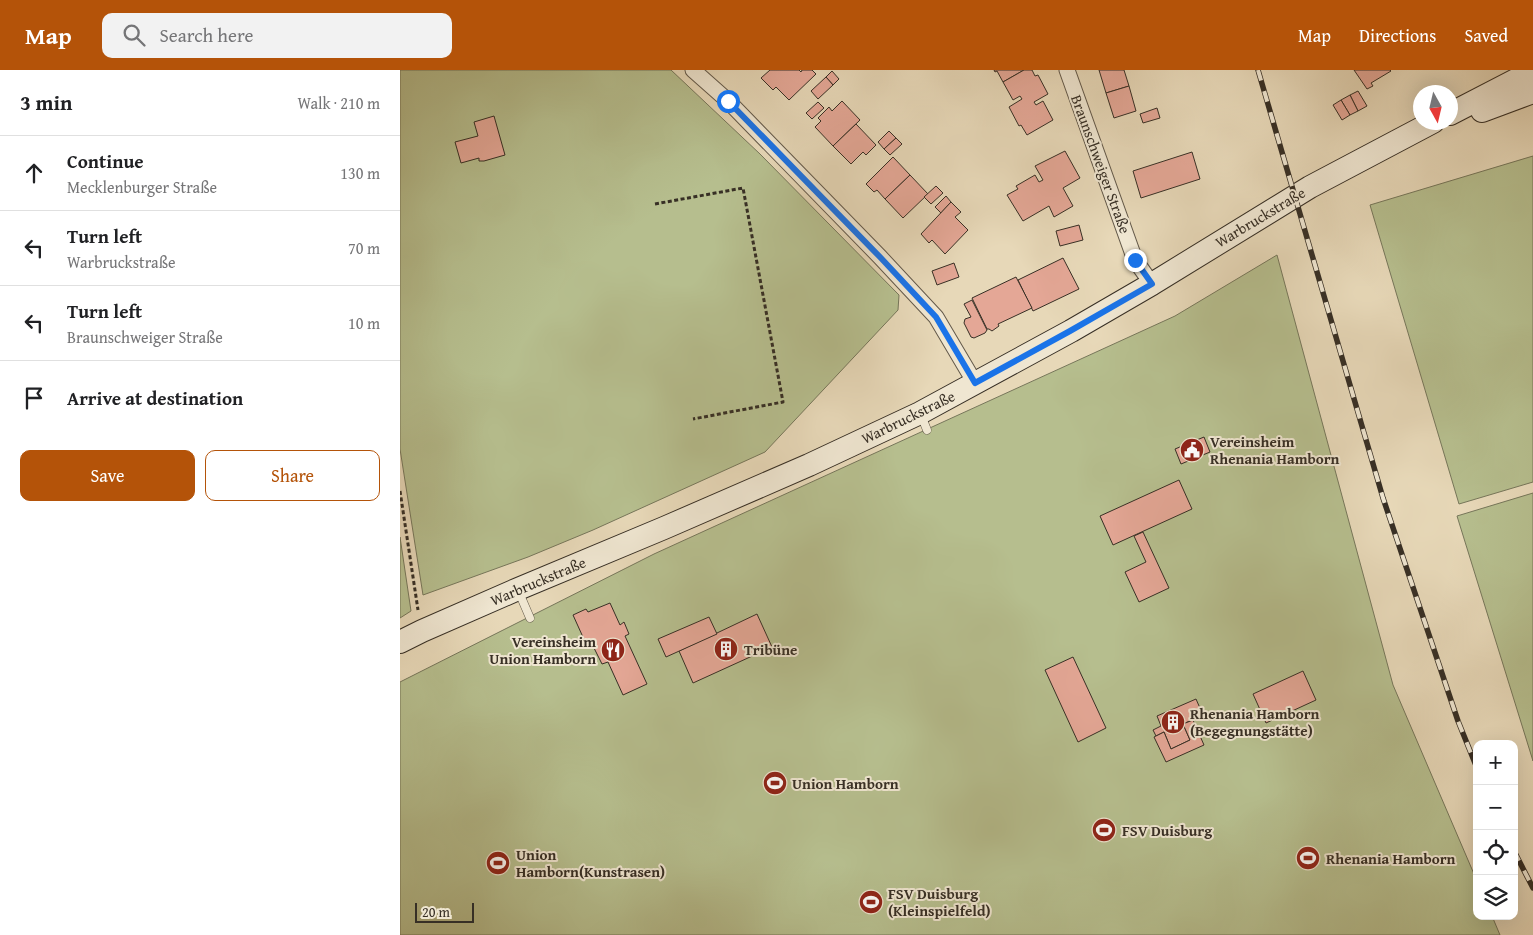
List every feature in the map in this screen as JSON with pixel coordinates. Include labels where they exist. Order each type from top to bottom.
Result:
[{"type":"street","points":[[693,70],[728,101],[936,317],[975,383]]},
{"type":"street","name":"Braunschweiger Straße","points":[[1067,70],[1135,260],[1152,284]]},
{"type":"street","points":[[1458,110],[1533,71]]},
{"type":"street","name":"Warbruckstraße","points":[[1458,119],[1533,92]]},
{"type":"street","name":"Warbruckstraße","points":[[400,642],[422,630],[809,465],[923,421],[975,383],[1152,284],[1310,187],[1418,130]]},
{"type":"street","name":"Warbruckstraße","points":[[1392,144],[1429,130]]},
{"type":"lane","points":[[518,589],[530,618]]},
{"type":"path","points":[[655,204],[743,188],[783,402],[693,419]]},
{"type":"path","points":[[400,491],[422,630]]},
{"type":"green space","points":[[400,70],[671,70],[760,154],[899,295],[898,310],[765,452],[593,530],[528,557],[423,595],[400,449]]},
{"type":"green space","points":[[1533,156],[1533,482],[1459,504],[1370,205]]},
{"type":"green space","points":[[1277,255],[1393,685],[1473,872],[1473,920],[1494,920],[1500,935],[400,935],[400,682],[654,554],[1175,316]]},
{"type":"green space","points":[[1533,493],[1533,761],[1457,516]]},
{"type":"green space","points":[[400,537],[411,611],[400,618]]},
{"type":"building","points":[[770,70],[799,70],[801,72],[802,70],[812,70],[816,74],[789,100],[776,87],[773,90],[761,78]]},
{"type":"building","points":[[994,70],[1024,70],[1003,82],[997,71],[995,72]]},
{"type":"building","points":[[1024,70],[1032,70],[1035,76],[1038,75],[1048,94],[1034,102],[1036,105],[1043,101],[1053,120],[1027,135],[1021,125],[1019,126],[1009,107],[1022,99],[1020,96],[1013,100],[1003,82]]},
{"type":"building","points":[[1099,70],[1124,70],[1129,86],[1106,93]]},
{"type":"building","points":[[1354,70],[1391,71],[1371,83],[1373,86],[1367,89]]},
{"type":"building","points":[[832,71],[839,79],[833,85],[826,77]]},
{"type":"building","points":[[826,77],[833,85],[818,99],[811,91]]},
{"type":"building","points":[[1129,86],[1136,111],[1114,118],[1106,93]]},
{"type":"building","points":[[1358,91],[1367,106],[1358,111],[1350,95]]},
{"type":"building","points":[[1350,95],[1358,111],[1350,115],[1341,100]]},
{"type":"building","points":[[1341,100],[1350,115],[1342,120],[1333,105]]},
{"type":"building","points":[[842,101],[860,120],[833,146],[815,127],[821,121],[818,118],[829,107],[832,111]]},
{"type":"building","points":[[818,102],[824,108],[812,119],[806,113]]},
{"type":"building","points":[[1157,108],[1160,118],[1143,123],[1140,114]]},
{"type":"building","points":[[494,116],[505,155],[484,161],[479,161],[479,158],[461,163],[455,142],[478,136],[474,122]]},
{"type":"building","points":[[856,124],[876,145],[866,155],[863,152],[851,164],[833,146]]},
{"type":"building","points":[[889,131],[896,138],[884,149],[878,142]]},
{"type":"building","points":[[896,138],[902,144],[890,155],[884,149]]},
{"type":"building","points":[[1065,151],[1080,178],[1063,188],[1073,206],[1054,217],[1049,206],[1023,221],[1007,195],[1018,189],[1016,186],[1035,175],[1039,182],[1043,180],[1035,166]]},
{"type":"building","points":[[1192,152],[1200,179],[1141,198],[1133,171]]},
{"type":"building","points":[[893,157],[910,175],[885,199],[877,190],[874,192],[866,184]]},
{"type":"building","points":[[910,175],[928,194],[903,218],[885,199]]},
{"type":"building","points":[[936,186],[943,193],[931,204],[924,197]]},
{"type":"building","points":[[946,196],[951,202],[941,213],[935,207]]},
{"type":"building","points":[[951,202],[961,212],[955,217],[968,230],[945,254],[932,240],[929,243],[921,234]]},
{"type":"building","points":[[1079,225],[1083,240],[1060,246],[1056,231]]},
{"type":"building","points":[[1063,258],[1079,289],[1033,311],[1018,280]]},
{"type":"building","points":[[954,263],[959,277],[937,285],[932,271]]},
{"type":"building","points":[[1016,277],[1032,308],[998,324],[999,326],[992,331],[987,329],[972,298]]},
{"type":"building","points":[[972,300],[987,330],[985,333],[974,338],[971,337],[964,323],[965,319],[971,317],[964,304]]},
{"type":"building","name":"Vereinsheim Rhenania Hamborn","points":[[1204,437],[1210,452],[1181,464],[1175,449]]},
{"type":"building","points":[[1179,480],[1192,509],[1113,545],[1100,516]]},
{"type":"building","points":[[1143,532],[1169,588],[1139,602],[1125,572],[1146,562],[1134,536]]},
{"type":"building","name":"Vereinsheim Union Hamborn","points":[[610,603],[620,625],[624,622],[629,634],[625,636],[647,684],[623,695],[608,662],[602,664],[592,644],[587,646],[573,615],[586,609],[588,612]]},
{"type":"building","name":"Tribüne","points":[[757,614],[772,647],[693,683],[679,651]]},
{"type":"building","points":[[709,617],[717,634],[666,657],[658,639]]},
{"type":"building","points":[[1073,657],[1106,728],[1078,742],[1045,670]]},
{"type":"building","points":[[1303,671],[1316,700],[1266,723],[1253,694]]},
{"type":"building","name":"Rhenania Hamborn (Begegnungstätte)","points":[[1196,699],[1203,715],[1183,724],[1190,740],[1171,749],[1164,732],[1156,736],[1153,730],[1161,726],[1157,716]]},
{"type":"building","points":[[1193,720],[1204,745],[1166,762],[1154,737],[1164,732],[1171,749],[1190,740],[1183,724]]},
{"type":"railway","points":[[1258,70],[1383,498],[1458,721],[1473,758]]},
{"type":"railway","points":[[1518,859],[1533,888]]},
{"type":"place","name":"Vereinsheim Rhenania Hamborn","points":[[1192,450]]},
{"type":"place","name":"Tribüne","points":[[726,649]]},
{"type":"place","name":"Vereinsheim Union Hamborn","points":[[613,650]]},
{"type":"place","name":"Rhenania Hamborn (Begegnungstätte)","points":[[1173,722]]},
{"type":"place","name":"Union Hamborn","points":[[775,783]]},
{"type":"place","name":"FSV Duisburg","points":[[1104,830]]},
{"type":"place","name":"Rhenania Hamborn","points":[[1308,858]]},
{"type":"place","name":"Union Hamborn(Kunstrasen)","points":[[498,863]]},
{"type":"place","name":"FSV Duisburg (Kleinspielfeld)","points":[[871,902]]},
{"type":"route","points":[[728,101],[936,317],[975,383],[1152,284],[1135,260]]}]
